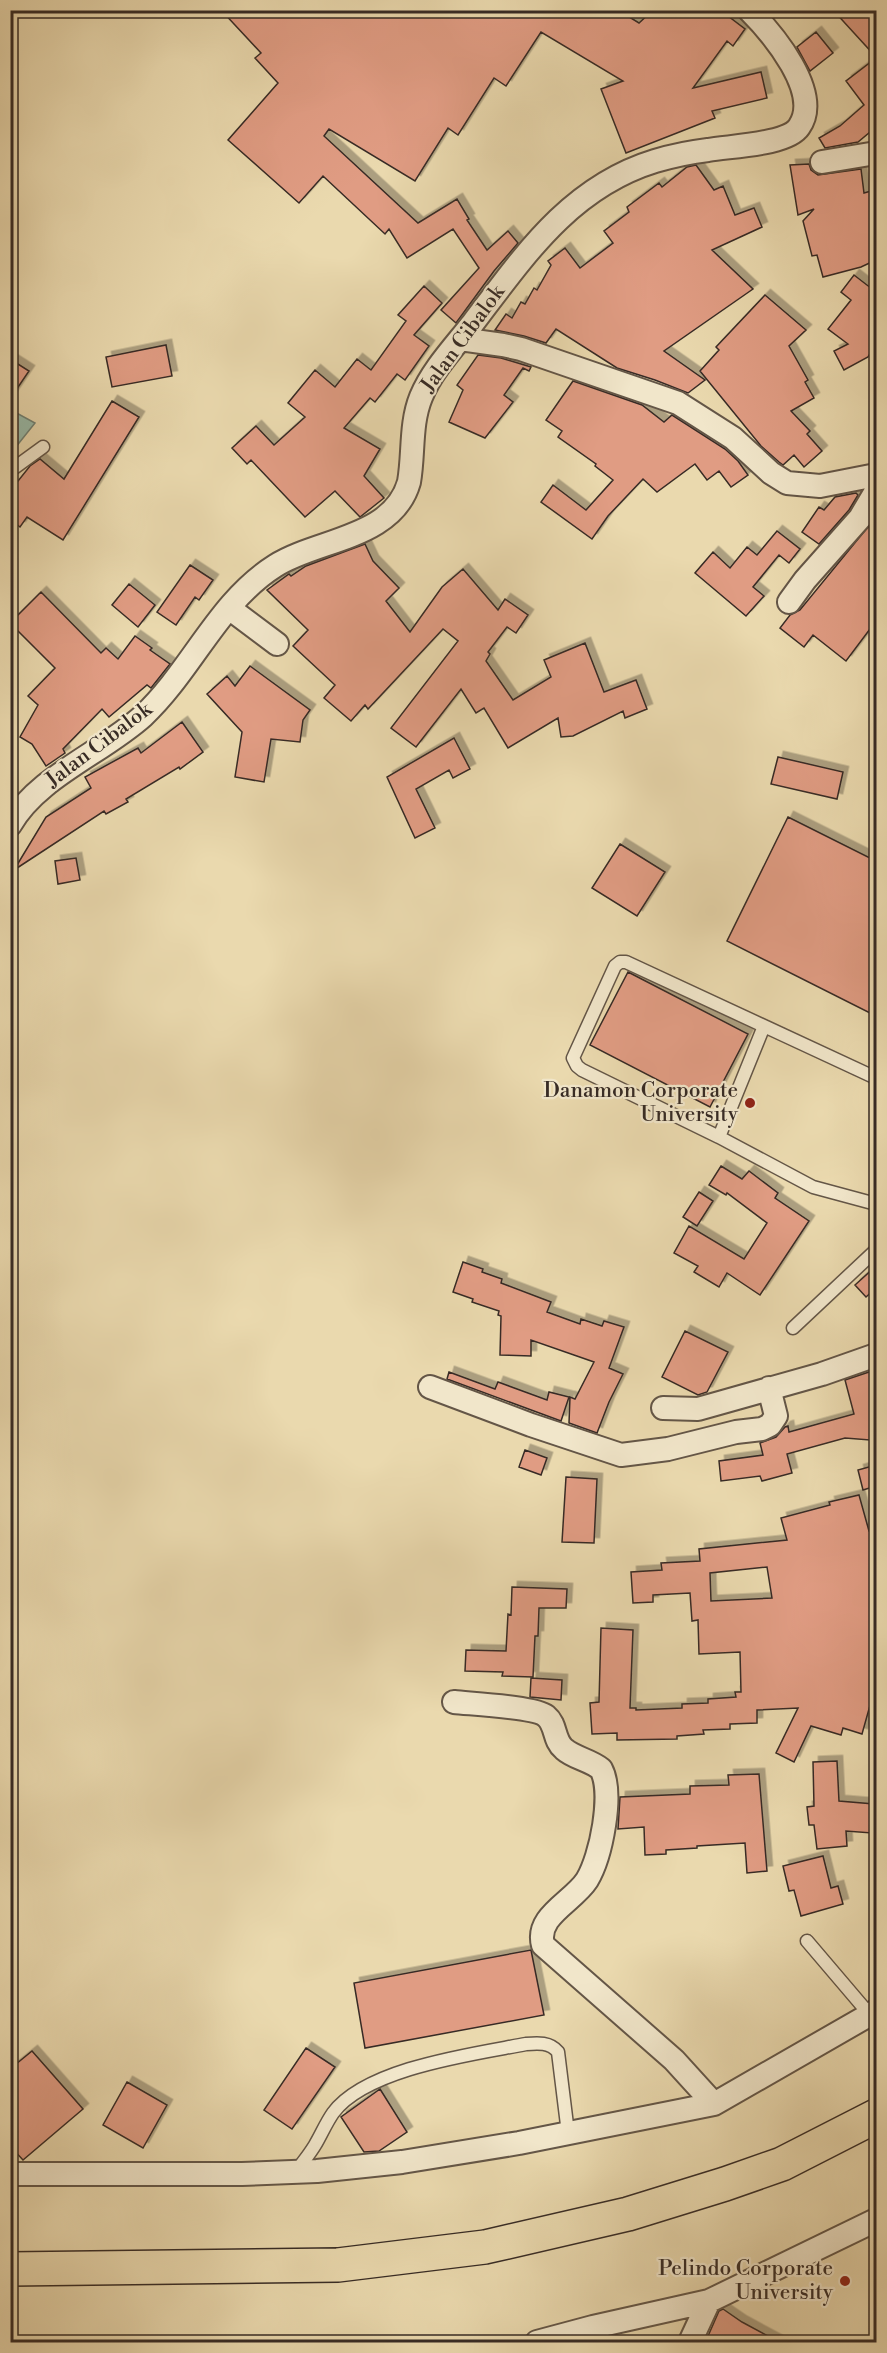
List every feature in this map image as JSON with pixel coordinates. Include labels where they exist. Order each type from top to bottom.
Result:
[{"type":"highway","points":[[10,2269],[338,2265],[485,2247],[628,2214],[725,2184],[782,2164],[876,2116]]},
{"type":"street","name":"Jalan Cibalok","points":[[10,825],[31,796],[114,739],[150,709],[229,608],[251,584],[295,555],[376,524],[396,507],[409,482],[420,399],[434,375],[523,257],[574,205],[608,180],[656,161],[765,141],[798,129],[806,105],[801,83],[772,36],[748,10]]},
{"type":"street","points":[[822,162],[876,153]]},
{"type":"street","points":[[460,339],[521,350],[678,403],[733,438],[771,473],[787,483],[820,486],[876,475]]},
{"type":"street","points":[[789,602],[805,580],[860,518],[876,491]]},
{"type":"street","points":[[229,608],[277,644]]},
{"type":"street","points":[[663,1408],[698,1409],[822,1374],[876,1355]]},
{"type":"street","points":[[430,1387],[531,1425],[621,1455],[668,1449],[736,1432],[766,1428],[776,1416],[770,1388]]},
{"type":"street","points":[[454,1702],[539,1713],[550,1721],[557,1742],[563,1748],[601,1769],[606,1786],[606,1808],[594,1864],[581,1888],[544,1924],[543,1945],[674,2060],[714,2104]]},
{"type":"street","points":[[10,2174],[296,2172],[402,2162],[510,2145],[714,2104],[873,2013]]},
{"type":"street","points":[[537,2343],[593,2335],[709,2301],[876,2220]]},
{"type":"street","points":[[690,2343],[709,2301]]},
{"type":"lane","points":[[10,471],[43,447]]},
{"type":"lane","points":[[876,1078],[672,982],[622,962],[615,966],[574,1055],[575,1064],[582,1070],[719,1137],[813,1187],[876,1204]]},
{"type":"lane","points":[[719,1137],[764,1026]]},
{"type":"lane","points":[[793,1328],[876,1250]]},
{"type":"lane","points":[[807,1941],[873,2013]]},
{"type":"lane","points":[[296,2172],[333,2113],[354,2094],[382,2080],[434,2063],[526,2044],[541,2043],[558,2052],[568,2133]]},
{"type":"shaded area","points":[[11,410],[35,423],[11,453]]},
{"type":"building","points":[[221,10],[618,10],[639,23],[653,10],[720,10],[745,29],[733,46],[727,41],[693,88],[761,72],[767,98],[712,111],[715,118],[626,153],[601,89],[623,81],[541,32],[506,86],[494,78],[458,135],[448,128],[415,181],[329,129],[324,136],[418,223],[457,199],[469,219],[467,220],[487,250],[508,231],[518,243],[494,271],[456,323],[441,310],[479,268],[453,229],[407,258],[389,229],[385,234],[323,176],[299,203],[228,140],[278,83],[255,58],[261,53]]},
{"type":"building","points":[[833,10],[872,10],[876,15],[876,57]]},
{"type":"building","points":[[816,32],[833,53],[810,71],[797,47]]},
{"type":"building","points":[[876,58],[876,127],[858,142],[825,148],[819,138],[840,126],[864,105],[846,81]]},
{"type":"building","points":[[809,164],[811,170],[818,175],[861,169],[864,193],[871,191],[876,211],[876,260],[861,267],[823,277],[817,255],[812,256],[803,221],[814,209],[798,215],[790,165]]},
{"type":"building","points":[[696,165],[714,190],[723,186],[735,215],[754,208],[762,227],[712,250],[753,289],[664,351],[705,380],[688,393],[617,368],[556,329],[546,343],[495,330],[506,314],[512,318],[521,302],[525,304],[534,288],[537,290],[551,265],[548,261],[565,248],[580,268],[613,243],[604,231],[629,212],[627,207],[659,183],[662,187],[687,167]]},
{"type":"building","points":[[854,275],[876,292],[876,344],[868,357],[844,370],[834,351],[848,344],[828,329],[851,300],[841,292]]},
{"type":"building","points":[[424,286],[442,303],[414,335],[429,346],[405,380],[397,374],[375,402],[370,398],[344,428],[380,449],[364,476],[384,498],[360,517],[335,491],[305,517],[251,460],[247,464],[232,448],[256,426],[274,445],[305,417],[288,403],[315,370],[335,387],[357,359],[371,370],[406,321],[398,315]]},
{"type":"building","points":[[765,295],[806,330],[789,346],[808,380],[805,382],[814,398],[791,411],[810,431],[807,434],[822,451],[804,467],[794,455],[783,465],[761,446],[700,371],[719,350],[716,347]]},
{"type":"building","points":[[166,345],[172,376],[112,387],[106,357]]},
{"type":"building","points":[[478,355],[501,358],[531,367],[529,371],[523,368],[504,395],[513,402],[485,438],[449,422],[463,390],[457,385]]},
{"type":"building","points":[[10,359],[29,371],[10,399]]},
{"type":"building","points":[[573,381],[642,405],[664,422],[672,415],[725,449],[748,475],[731,487],[719,471],[707,480],[695,464],[657,492],[643,479],[608,516],[592,539],[541,502],[553,485],[586,510],[613,480],[595,466],[596,464],[558,437],[562,431],[546,420]]},
{"type":"building","points":[[112,401],[139,417],[63,540],[27,517],[20,527],[10,519],[10,491],[30,466],[40,459],[64,479]]},
{"type":"building","points":[[856,493],[858,495],[849,510],[819,544],[802,532],[819,507],[824,510],[835,497]]},
{"type":"building","points":[[876,517],[876,621],[846,661],[813,635],[804,647],[780,628],[790,615],[800,610]]},
{"type":"building","points":[[777,531],[800,549],[789,563],[779,555],[753,587],[764,596],[746,616],[695,573],[713,552],[730,568],[747,547],[757,555]]},
{"type":"building","points":[[365,544],[373,561],[399,588],[386,601],[410,632],[442,587],[463,569],[498,610],[505,599],[528,615],[516,633],[507,627],[488,652],[490,654],[486,661],[513,700],[551,677],[544,660],[585,643],[604,692],[636,680],[647,709],[625,718],[623,711],[573,736],[561,737],[558,718],[508,748],[484,708],[476,713],[461,689],[416,747],[391,728],[458,641],[443,629],[368,709],[365,705],[351,721],[324,698],[335,685],[293,646],[308,630],[267,590],[289,574],[291,576],[306,566]]},
{"type":"building","points":[[190,565],[213,580],[199,600],[195,597],[176,625],[157,612]]},
{"type":"building","points":[[129,584],[155,605],[138,627],[112,605]]},
{"type":"building","points":[[41,592],[101,653],[106,648],[118,659],[135,636],[170,664],[151,688],[147,685],[109,717],[102,709],[63,749],[65,753],[46,766],[32,744],[20,737],[38,705],[28,696],[55,668],[10,623]]},
{"type":"building","points":[[250,666],[310,710],[303,720],[300,742],[271,739],[264,782],[235,777],[242,732],[207,694],[227,676],[235,686]]},
{"type":"building","points":[[182,722],[203,752],[180,769],[179,767],[126,799],[128,802],[106,814],[104,811],[14,870],[46,817],[91,788],[85,777],[138,748],[141,753]]},
{"type":"building","points":[[454,738],[470,769],[453,778],[449,770],[416,789],[435,828],[415,838],[387,777]]},
{"type":"building","points":[[778,757],[843,772],[837,799],[771,784]]},
{"type":"building","points":[[788,817],[876,861],[876,1016],[727,941]]},
{"type":"building","points":[[620,844],[665,872],[637,916],[592,888]]},
{"type":"building","points":[[76,858],[80,880],[58,884],[55,861]]},
{"type":"building","points":[[628,972],[748,1034],[710,1107],[590,1045]]},
{"type":"building","points":[[721,1166],[742,1179],[749,1171],[778,1193],[775,1198],[809,1221],[760,1295],[727,1273],[719,1287],[694,1272],[698,1266],[674,1253],[689,1226],[744,1259],[767,1223],[727,1193],[726,1195],[709,1185]]},
{"type":"building","points":[[699,1192],[713,1201],[697,1226],[683,1217]]},
{"type":"building","points":[[463,1262],[502,1279],[501,1283],[551,1302],[547,1312],[580,1324],[581,1319],[602,1326],[604,1321],[624,1327],[609,1368],[623,1374],[597,1433],[569,1423],[570,1397],[575,1399],[594,1362],[531,1340],[531,1356],[500,1355],[501,1316],[498,1315],[499,1311],[472,1302],[473,1299],[453,1292]]},
{"type":"building","points":[[876,1266],[876,1288],[866,1297],[855,1285]]},
{"type":"building","points":[[685,1331],[728,1352],[707,1392],[698,1395],[662,1377]]},
{"type":"building","points":[[875,1370],[876,1388],[870,1440],[845,1438],[787,1454],[792,1473],[762,1481],[760,1476],[721,1481],[719,1461],[763,1455],[760,1443],[776,1437],[785,1427],[788,1426],[789,1432],[854,1414],[845,1380]]},
{"type":"building","points":[[449,1372],[495,1389],[498,1382],[547,1400],[549,1392],[569,1397],[561,1421],[447,1379]]},
{"type":"building","points":[[525,1450],[547,1458],[541,1475],[519,1467]]},
{"type":"building","points":[[876,1465],[876,1486],[863,1490],[858,1470]]},
{"type":"building","points":[[566,1477],[597,1479],[594,1543],[562,1542]]},
{"type":"building","points":[[859,1495],[869,1531],[876,1532],[876,1684],[862,1734],[843,1728],[841,1735],[811,1726],[794,1762],[776,1753],[798,1708],[757,1710],[757,1723],[730,1724],[730,1729],[703,1730],[704,1734],[677,1736],[677,1739],[617,1740],[617,1733],[592,1734],[590,1703],[599,1702],[601,1628],[633,1630],[630,1708],[636,1708],[636,1710],[682,1708],[682,1704],[708,1703],[708,1699],[736,1697],[735,1692],[741,1692],[740,1652],[699,1654],[698,1620],[692,1621],[690,1593],[653,1595],[653,1602],[633,1603],[631,1572],[662,1570],[661,1563],[700,1561],[699,1549],[787,1540],[781,1518],[830,1505],[829,1502]],"holes":[[[767,1567],[772,1598],[711,1601],[710,1573]]]},
{"type":"building","points":[[512,1587],[567,1589],[566,1608],[539,1608],[533,1677],[502,1676],[503,1672],[465,1671],[466,1650],[506,1651]]},
{"type":"building","points":[[531,1678],[562,1680],[561,1700],[530,1697]]},
{"type":"building","points":[[837,1761],[839,1801],[874,1804],[872,1833],[846,1831],[847,1846],[817,1849],[814,1825],[809,1825],[807,1807],[814,1806],[813,1762]]},
{"type":"building","points":[[759,1774],[767,1871],[747,1873],[745,1843],[697,1846],[697,1848],[666,1850],[666,1854],[645,1855],[644,1827],[618,1829],[620,1797],[690,1794],[690,1786],[729,1785],[728,1775]]},
{"type":"building","points":[[823,1856],[831,1888],[838,1886],[843,1904],[801,1916],[794,1890],[789,1891],[783,1866]]},
{"type":"building","points":[[531,1950],[544,2015],[365,2048],[354,1983]]},
{"type":"building","points":[[306,2048],[335,2067],[292,2129],[264,2110]]},
{"type":"building","points":[[32,2051],[83,2109],[23,2160],[10,2146],[10,2069]]},
{"type":"building","points":[[127,2082],[167,2105],[143,2148],[103,2125]]},
{"type":"building","points":[[380,2089],[407,2132],[379,2151],[364,2152],[341,2117]]},
{"type":"building","points":[[723,2309],[781,2343],[705,2343],[719,2311]]},
{"type":"place","name":"Danamon Corporate University","points":[[750,1103]]},
{"type":"place","name":"Pelindo Corporate University","points":[[845,2281]]}]
